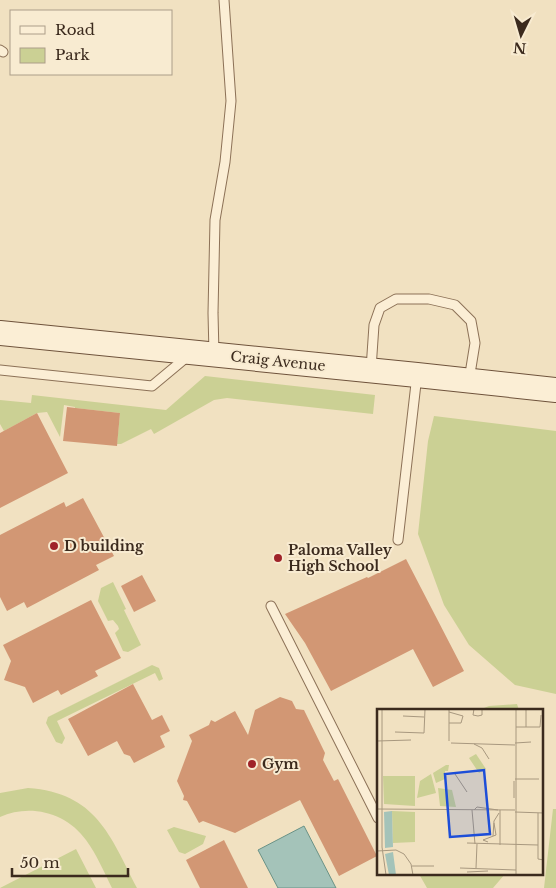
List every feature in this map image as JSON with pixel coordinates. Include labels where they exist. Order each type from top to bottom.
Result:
[{"type":"street","name":"Craig Avenue","points":[[0,333],[556,390]]},
{"type":"lane","points":[[0,370],[152,386],[204,353],[213,313],[215,220],[225,162],[231,101],[224,0]]},
{"type":"lane","points":[[370,370],[374,325],[380,308],[396,299],[429,299],[455,306],[471,321],[475,343],[470,380]]},
{"type":"lane","points":[[398,540],[417,375]]},
{"type":"lane","points":[[271,606],[377,816]]},
{"type":"green space","points":[[205,376],[375,395],[373,414],[227,398],[214,400],[154,434],[151,429],[121,444],[117,444],[120,413],[64,405],[60,437],[47,412],[37,413],[4,431],[0,424],[0,400],[31,403],[32,395],[166,410]]},
{"type":"green space","points":[[434,416],[556,431],[556,694],[515,685],[469,645],[444,605],[418,534],[428,441]]},
{"type":"green space","points":[[113,582],[141,645],[128,652],[123,651],[115,633],[119,629],[118,626],[113,620],[108,621],[98,601],[101,588]]},
{"type":"green space","points":[[152,665],[159,668],[163,679],[159,681],[155,673],[57,721],[65,738],[62,744],[56,742],[46,723],[48,717]]},
{"type":"green space","points":[[517,704],[519,709],[482,709],[489,706]]},
{"type":"green space","points":[[28,788],[70,798],[85,808],[109,834],[137,888],[112,888],[86,840],[69,823],[58,817],[47,813],[23,811],[0,817],[0,793]]},
{"type":"green space","points":[[553,809],[556,809],[556,888],[544,888]]},
{"type":"green space","points":[[174,827],[206,836],[203,844],[185,854],[179,852],[167,830]]},
{"type":"green space","points":[[76,849],[96,888],[0,888]]},
{"type":"green space","points":[[420,876],[503,876],[493,888],[427,888]]},
{"type":"water","points":[[304,826],[336,888],[278,888],[258,850]]},
{"type":"building","points":[[67,407],[120,413],[117,446],[63,441]]},
{"type":"building","points":[[37,413],[68,473],[0,508],[0,433]]},
{"type":"building","name":"D building","points":[[83,498],[114,556],[96,565],[99,570],[27,608],[24,602],[7,611],[0,597],[0,535],[64,502],[66,507]]},
{"type":"building","points":[[406,559],[464,671],[433,687],[413,649],[331,691],[305,643],[285,614],[368,578]]},
{"type":"building","points":[[142,575],[156,601],[134,612],[121,586]]},
{"type":"building","points":[[91,600],[121,658],[95,671],[98,676],[61,695],[58,690],[33,703],[25,687],[4,680],[11,661],[3,645]]},
{"type":"building","points":[[133,684],[152,720],[162,715],[170,731],[160,736],[165,747],[134,763],[130,756],[124,754],[117,741],[88,756],[68,719]]},
{"type":"building","name":"Gym","points":[[280,697],[292,701],[296,709],[304,710],[325,753],[323,760],[334,781],[338,779],[377,856],[339,876],[300,800],[235,833],[203,821],[199,823],[187,801],[183,800],[184,796],[177,781],[192,741],[189,735],[209,725],[211,720],[215,722],[235,711],[248,735],[255,710]]},
{"type":"building","points":[[224,840],[248,888],[200,888],[186,860]]},
{"type":"place","name":"D building","points":[[54,546]]},
{"type":"place","name":"Paloma Valley High School","points":[[278,558]]},
{"type":"place","name":"Gym","points":[[252,764]]}]
